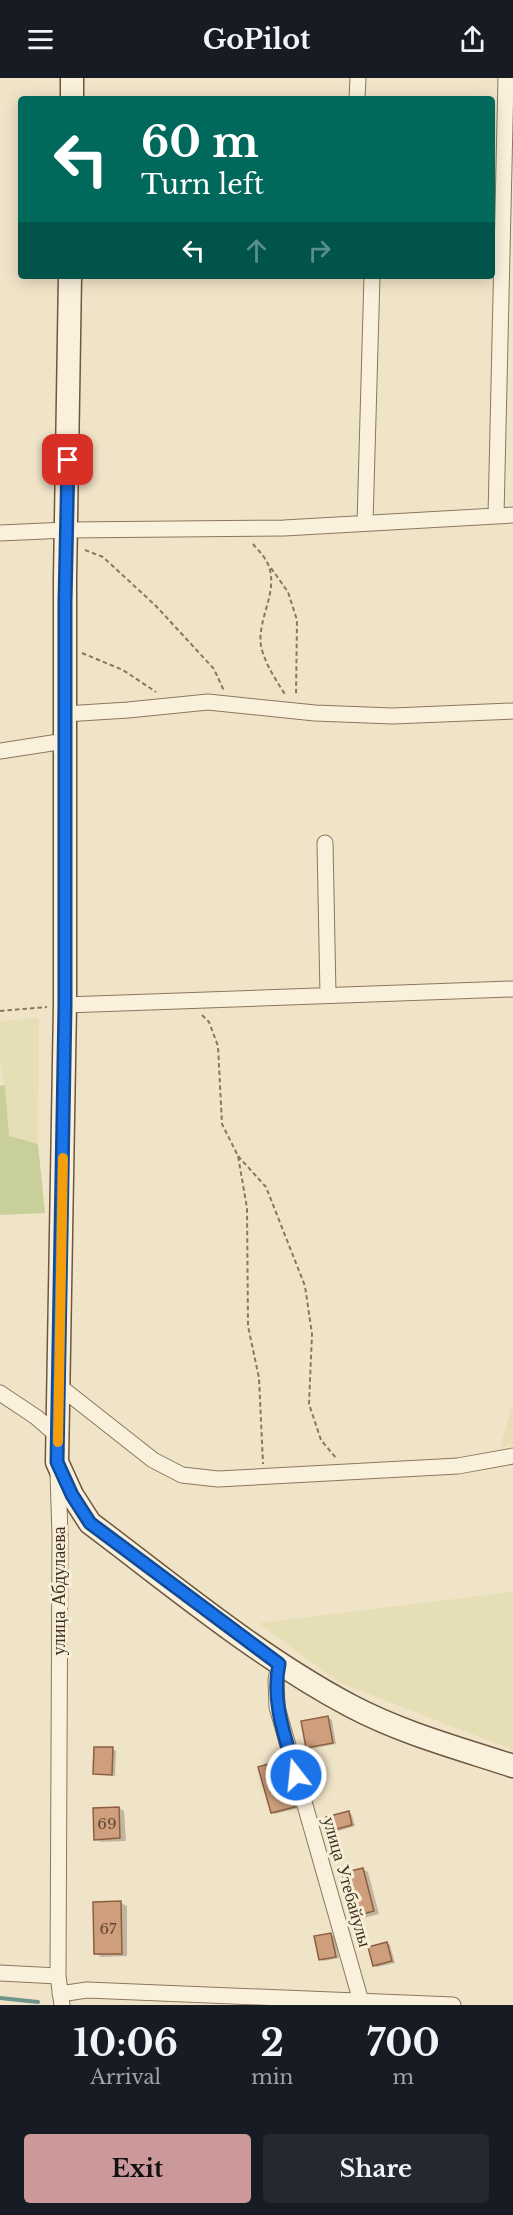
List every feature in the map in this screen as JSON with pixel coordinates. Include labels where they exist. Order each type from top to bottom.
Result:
[{"type":"main road","points":[[72,78],[72,96]]},
{"type":"main road","name":"улица Абдулаева","points":[[57,1462],[65,1005],[65,646],[70,279]]},
{"type":"main road","points":[[57,1462],[72,1495],[90,1523],[279,1664],[351,1706],[409,1732],[513,1766]]},
{"type":"street","points":[[357,96],[358,78]]},
{"type":"street","points":[[496,516],[506,78]]},
{"type":"street","points":[[366,523],[372,279]]},
{"type":"street","points":[[0,533],[67,536],[241,527],[284,528],[513,515]]},
{"type":"street","points":[[65,714],[208,702],[296,711],[393,716],[513,711]]},
{"type":"street","points":[[0,751],[65,741]]},
{"type":"street","points":[[325,843],[328,995]]},
{"type":"street","points":[[65,1005],[513,988]]},
{"type":"street","points":[[59,1386],[153,1460],[182,1475],[218,1479],[458,1467],[513,1456]]},
{"type":"street","points":[[0,1393],[58,1436]]},
{"type":"street","name":"улица Абдулаева","points":[[57,1462],[60,1535],[57,1976],[61,2000]]},
{"type":"street","name":"улица Утебайулы","points":[[279,1664],[276,1680],[277,1707],[361,2003]]},
{"type":"street","points":[[0,1973],[57,1976]]},
{"type":"street","points":[[61,2000],[87,1990],[453,2005]]},
{"type":"path","points":[[241,527],[288,592],[297,620],[296,711]]},
{"type":"path","points":[[67,536],[104,557],[156,606],[214,669],[230,704]]},
{"type":"path","points":[[269,566],[271,589],[261,644],[270,670],[296,711]]},
{"type":"path","points":[[65,646],[123,670],[173,704]]},
{"type":"path","points":[[187,1001],[209,1022],[218,1046],[222,1124],[238,1156],[266,1187],[305,1287],[312,1334],[309,1404],[321,1440],[347,1472]]},
{"type":"path","points":[[0,1011],[65,1005]]},
{"type":"path","points":[[238,1156],[247,1208],[248,1326],[259,1378],[263,1476]]},
{"type":"shaded area","points":[[39,1018],[38,1144],[9,1137],[5,1085],[0,1063],[0,1021]]},
{"type":"shaded area","points":[[513,1403],[513,1445],[500,1447]]},
{"type":"shaded area","points":[[513,1592],[513,1750],[338,1682],[259,1623]]},
{"type":"green space","points":[[5,1085],[9,1136],[38,1144],[45,1213],[0,1215],[0,1086]]},
{"type":"building","points":[[328,1716],[333,1743],[306,1748],[301,1721]]},
{"type":"building","points":[[94,1747],[113,1747],[112,1775],[93,1774]]},
{"type":"building","points":[[282,1760],[295,1807],[271,1813],[258,1767]]},
{"type":"building","points":[[119,1807],[120,1838],[94,1840],[93,1808]]},
{"type":"building","points":[[349,1811],[352,1825],[330,1831],[326,1817]]},
{"type":"building","points":[[363,1868],[374,1911],[353,1917],[342,1873]]},
{"type":"building","points":[[121,1901],[122,1954],[94,1954],[93,1902]]},
{"type":"building","points":[[331,1933],[336,1957],[319,1960],[314,1936]]},
{"type":"building","points":[[387,1942],[392,1961],[373,1966],[368,1947]]},
{"type":"waterway","points":[[0,1998],[38,2002]]},
{"type":"slow traffic","points":[[58,1442],[63,1158]]},
{"type":"route","points":[[68,460],[65,602],[65,1005],[57,1462],[72,1495],[90,1523],[279,1664],[276,1680],[277,1707],[296,1775]]}]
